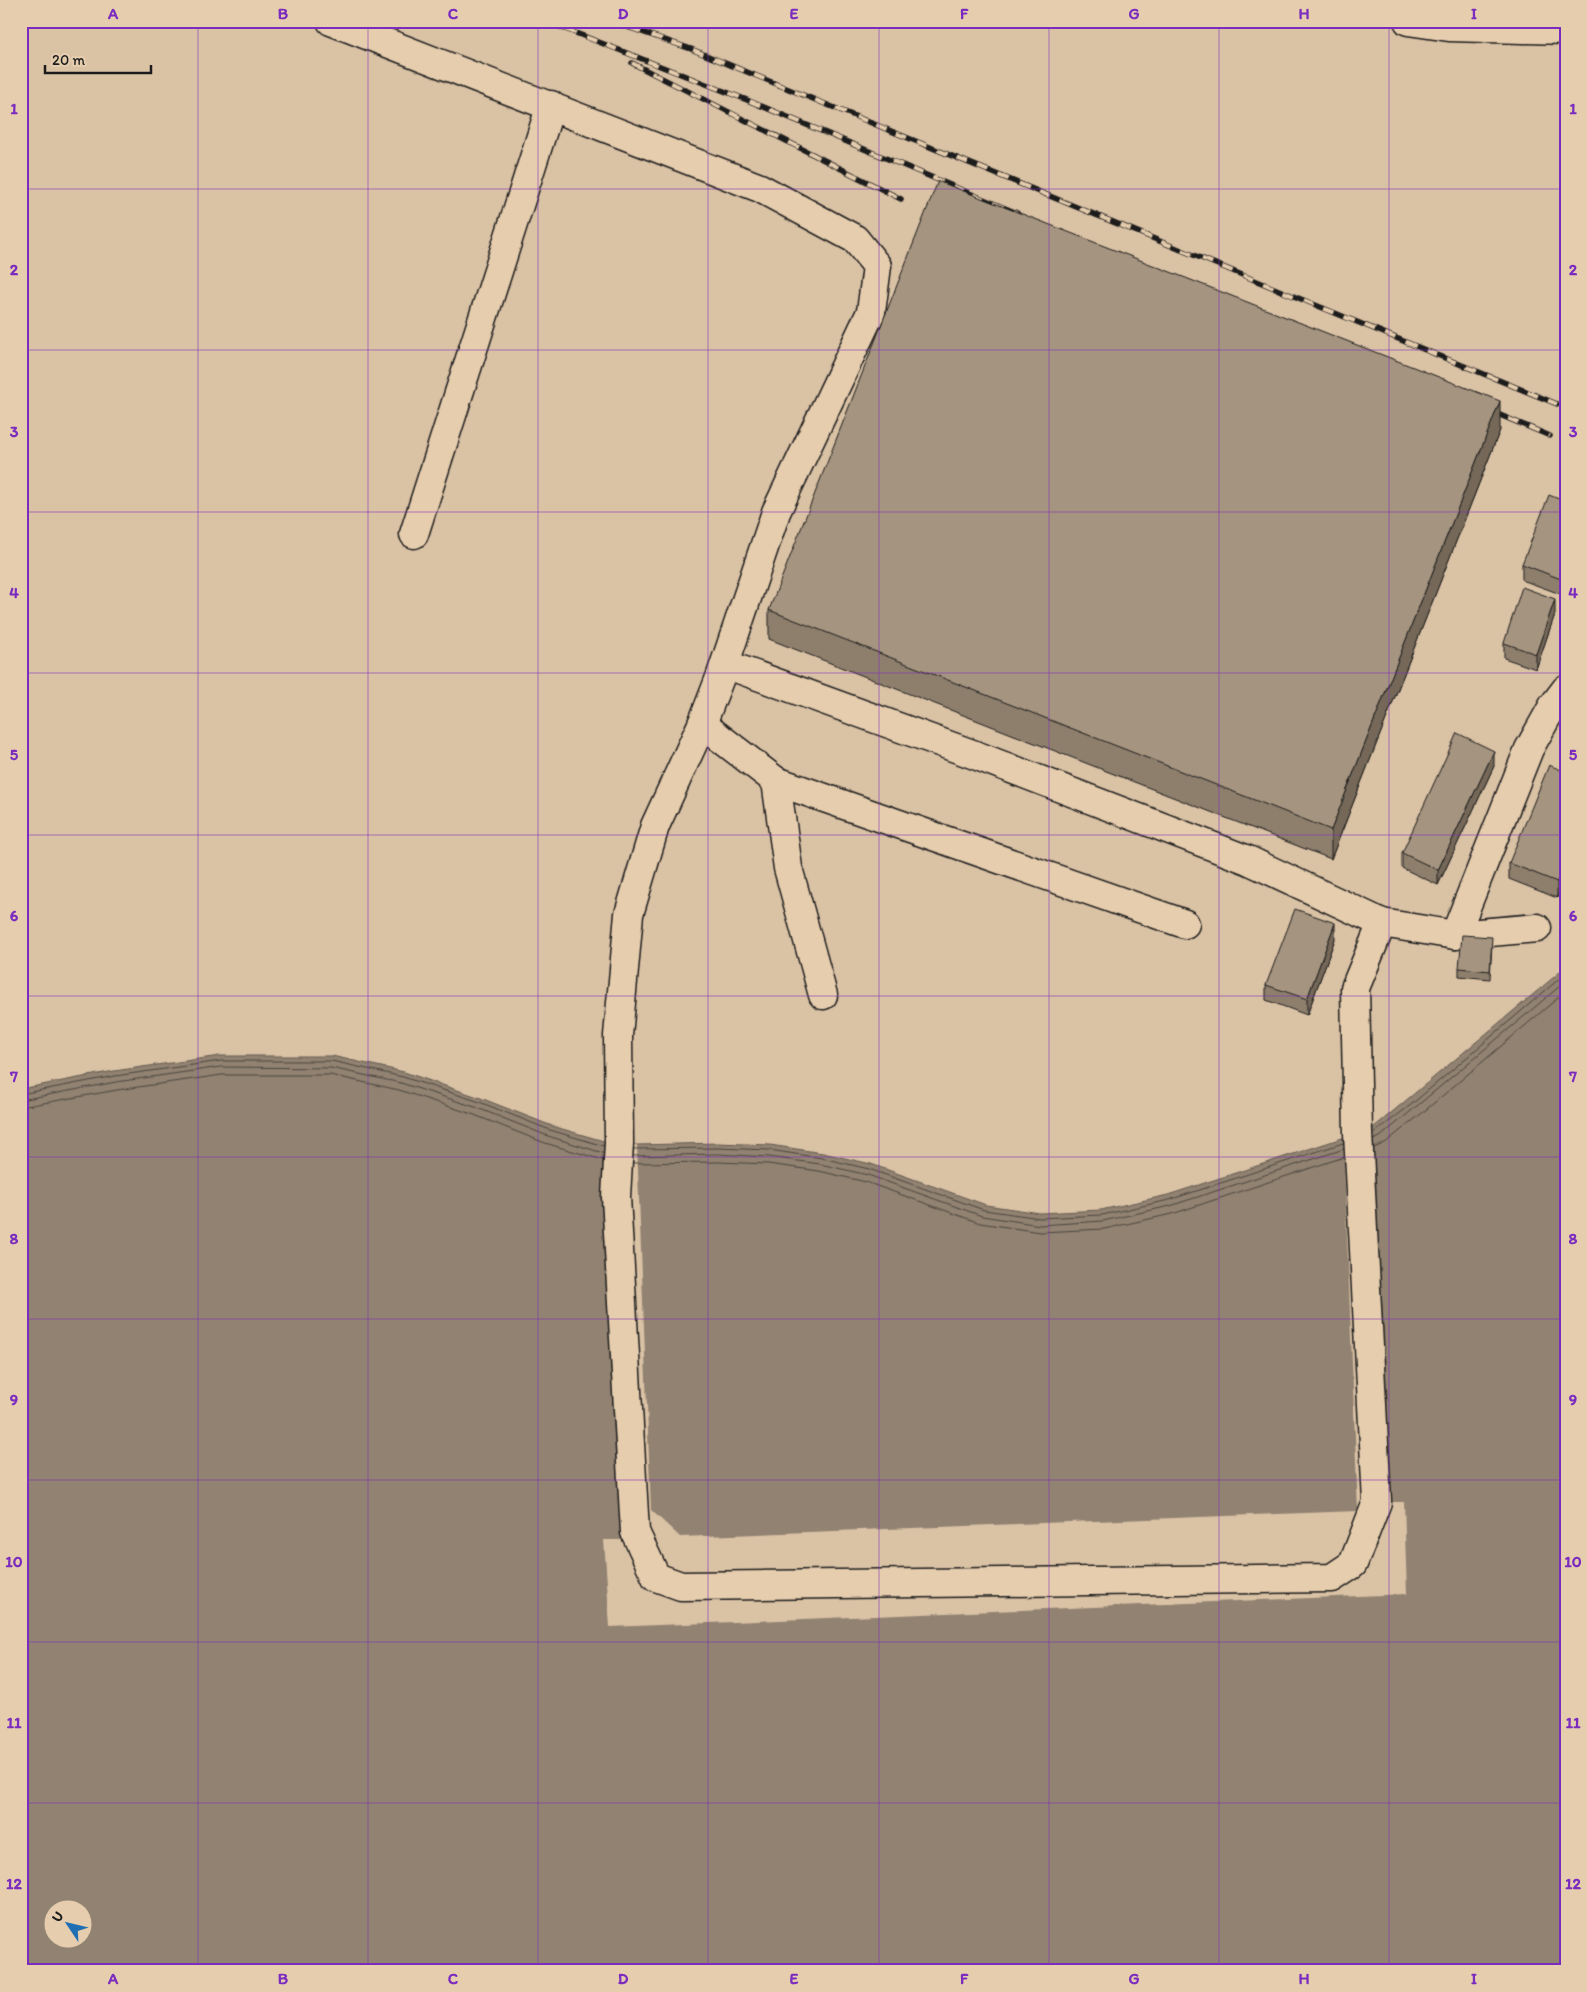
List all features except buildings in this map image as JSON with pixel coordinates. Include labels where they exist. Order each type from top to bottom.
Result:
[{"type":"main road","points":[[331,21],[551,105],[760,188],[855,239],[876,266],[871,312],[776,512],[725,664],[702,724],[655,826],[628,914],[618,1036],[619,1143],[616,1198],[635,1532],[656,1577],[681,1586],[1332,1578],[1354,1564],[1377,1502],[1358,1133],[1355,988],[1382,922]]},
{"type":"main road","points":[[1408,21],[1449,28],[1566,30]]},
{"type":"main road","points":[[414,534],[551,105]]},
{"type":"main road","points":[[725,664],[975,755],[1248,860],[1382,922],[1455,935],[1538,928]]},
{"type":"main road","points":[[1455,935],[1529,749],[1553,706],[1566,689]]},
{"type":"main road","points":[[702,724],[776,781],[1185,924]]},
{"type":"main road","points":[[776,781],[788,868],[823,995]]},
{"type":"water","points":[[1566,967],[1566,1971],[21,1971],[21,1089],[114,1071],[220,1056],[332,1056],[404,1072],[478,1097],[552,1126],[607,1142],[637,1145],[718,1143],[770,1145],[823,1153],[871,1164],[986,1205],[1040,1213],[1101,1210],[1168,1195],[1373,1128]]},
{"type":"pier","points":[[1373,1128],[1388,1502],[1404,1502],[1407,1594],[610,1627],[604,1540],[622,1540],[607,1142],[637,1145],[651,1510],[680,1537],[1358,1511],[1343,1138]]},
{"type":"railway","points":[[545,21],[747,100],[1017,213]]},
{"type":"railway","points":[[610,21],[691,49],[1557,404]]},
{"type":"railway","points":[[632,63],[901,199]]},
{"type":"railway","points":[[1488,410],[1550,436]]}]
